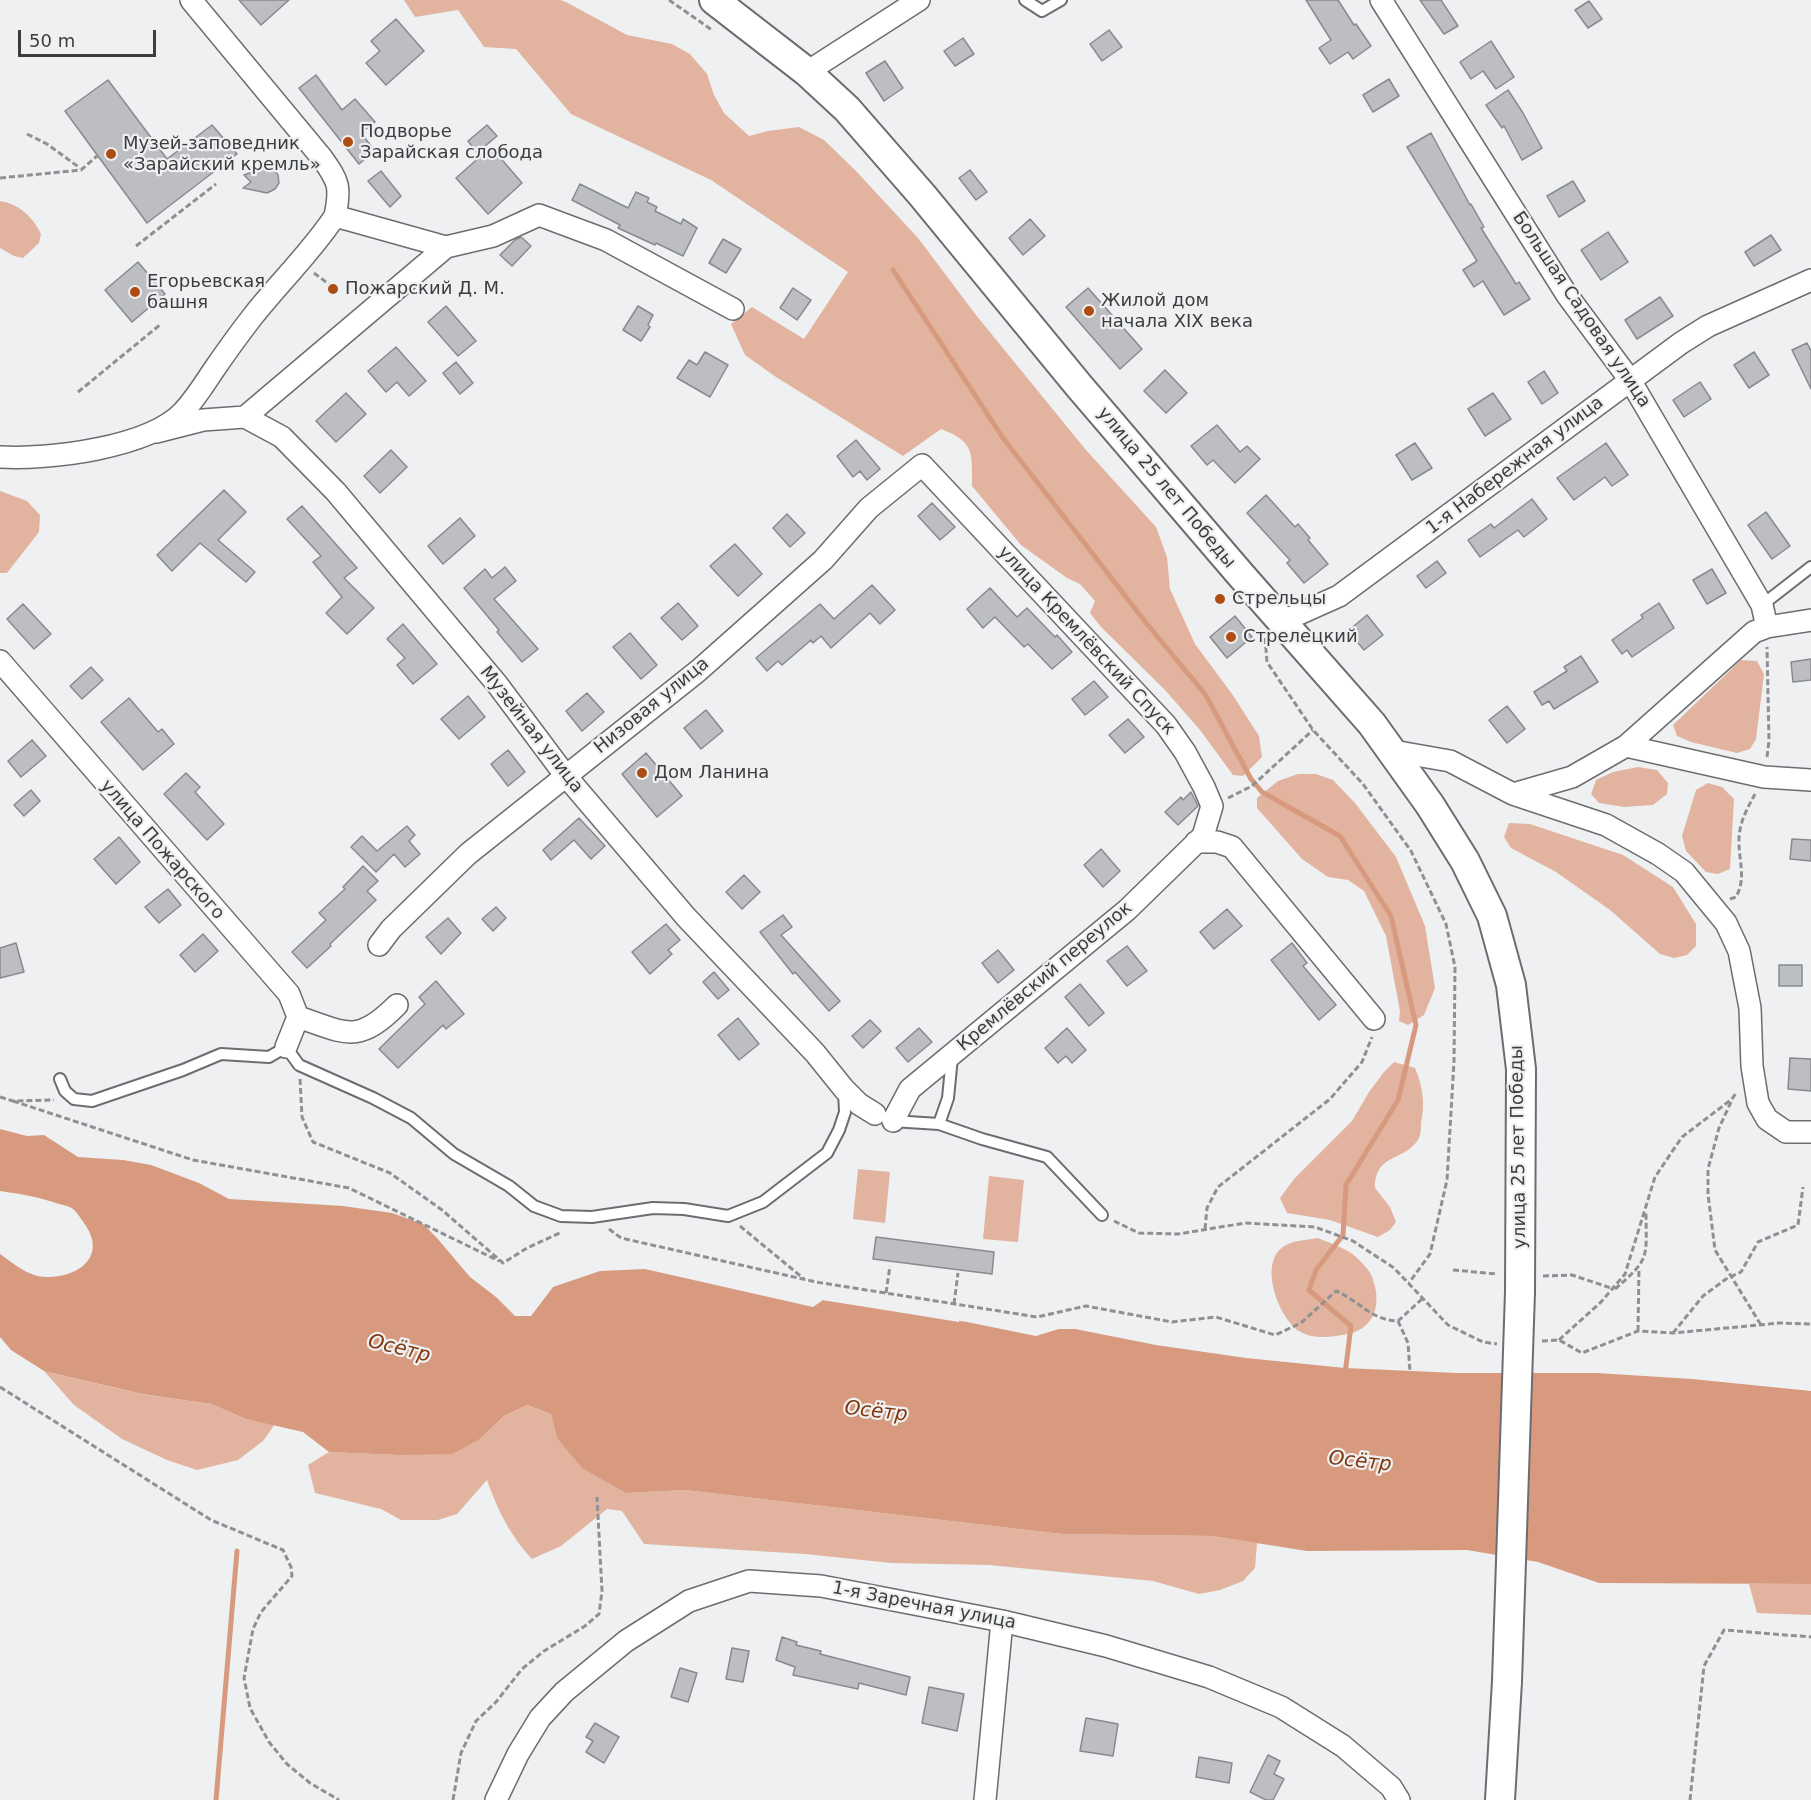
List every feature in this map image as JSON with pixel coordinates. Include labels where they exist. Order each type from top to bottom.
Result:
[{"type":"main road","name":"улица 25 лет Победы","points":[[714,0],[807,72],[847,109],[922,195],[1079,386],[1372,724],[1393,751],[1465,861],[1492,916],[1511,985],[1521,1069],[1520,1284],[1507,1681],[1500,1800]]},
{"type":"street","points":[[156,432],[181,414],[200,393],[244,327],[334,216],[339,197],[337,179],[322,158],[191,0]]},
{"type":"street","points":[[807,72],[919,0]]},
{"type":"street","name":"Большая Садовая улица","points":[[1381,0],[1567,295],[1630,380],[1762,605],[1760,629]]},
{"type":"street","points":[[0,457],[55,456],[101,448],[203,420],[245,417],[446,247],[493,236],[539,215],[606,240],[733,309]]},
{"type":"street","points":[[334,216],[446,247]]},
{"type":"street","name":"1-я Набережная улица","points":[[1278,615],[1339,596],[1681,343],[1708,326],[1811,280]]},
{"type":"street","name":"Музейная улица","points":[[245,417],[282,437],[336,492],[496,684],[566,775],[686,917],[814,1053],[844,1089],[859,1104],[884,1118]]},
{"type":"street","name":"Низовая улица","points":[[378,945],[391,929],[468,854],[698,671],[823,560],[869,508],[922,465]]},
{"type":"street","name":"улица Кремлёвский Спуск","points":[[922,465],[1166,725],[1185,752],[1212,806]]},
{"type":"street","points":[[1513,794],[1572,777],[1626,746],[1760,629],[1811,620]]},
{"type":"street","name":"улица Пожарского","points":[[0,661],[289,994],[298,1017]]},
{"type":"street","points":[[1626,746],[1764,777],[1811,780]]},
{"type":"street","points":[[1393,751],[1450,761],[1513,794],[1606,825],[1658,854],[1684,872],[1726,923],[1739,951],[1750,1008],[1752,1066],[1758,1103],[1767,1119],[1786,1132],[1811,1132]]},
{"type":"street","points":[[1212,806],[1199,839],[1232,847],[1374,1026]]},
{"type":"street","name":"Кремлёвский переулок","points":[[884,1118],[910,1089],[1127,910],[1199,839]]},
{"type":"street","points":[[286,1047],[298,1017],[344,1033],[365,1031],[383,1020],[397,1005]]},
{"type":"street","name":"1-я Заречная улица","points":[[496,1800],[540,1718],[564,1692],[626,1641],[689,1600],[749,1581],[821,1586],[1002,1621],[1106,1646],[1209,1677],[1281,1707],[1343,1746],[1391,1787],[1399,1800]]},
{"type":"street","points":[[985,1800],[1002,1621]]},
{"type":"lane","points":[[1025,0],[1042,11],[1061,0]]},
{"type":"lane","points":[[1762,605],[1811,567]]},
{"type":"lane","points":[[60,1079],[65,1091],[74,1099],[92,1101],[183,1070],[221,1054],[269,1057],[286,1047],[299,1065],[373,1098],[411,1118],[453,1154],[509,1186],[534,1206],[561,1216],[592,1217],[652,1208],[684,1209],[728,1216],[763,1202],[827,1154],[845,1112],[844,1089]]},
{"type":"lane","points":[[939,1124],[948,1098],[952,1054]]},
{"type":"lane","points":[[884,1118],[939,1124],[982,1139],[1047,1156],[1102,1215]]},
{"type":"path","points":[[27,134],[46,144],[81,170]]},
{"type":"path","points":[[0,178],[81,170],[97,156]]},
{"type":"path","points":[[136,246],[216,184]]},
{"type":"path","points":[[78,392],[161,324]]},
{"type":"path","points":[[1278,615],[1265,634],[1267,662],[1313,730],[1363,784],[1411,851],[1446,924],[1455,967],[1454,1061],[1447,1179],[1430,1254],[1409,1282]]},
{"type":"path","points":[[1212,806],[1252,786],[1313,730]]},
{"type":"path","points":[[1205,1229],[1206,1208],[1218,1187],[1330,1099],[1362,1062],[1374,1026]]},
{"type":"path","points":[[299,1065],[302,1117],[314,1142],[390,1173],[442,1210],[503,1263]]},
{"type":"path","points":[[1752,1066],[1719,1128],[1708,1169],[1708,1194],[1715,1250],[1761,1325]]},
{"type":"path","points":[[0,1097],[193,1160],[350,1188],[503,1263]]},
{"type":"path","points":[[13,1101],[74,1099]]},
{"type":"path","points":[[1601,1302],[1625,1274],[1655,1176],[1682,1137],[1732,1100]]},
{"type":"path","points":[[1673,1333],[1703,1296],[1741,1272],[1758,1242],[1797,1225],[1803,1187]]},
{"type":"path","points":[[1559,1340],[1639,1268],[1647,1252],[1646,1206]]},
{"type":"path","points":[[1102,1215],[1139,1233],[1179,1234],[1245,1223],[1315,1227],[1353,1241],[1394,1268],[1448,1325],[1483,1342],[1502,1345]]},
{"type":"path","points":[[728,1216],[806,1280]]},
{"type":"path","points":[[503,1263],[527,1248],[592,1217],[621,1238],[806,1280],[1038,1317],[1086,1306],[1172,1322],[1216,1317],[1275,1335],[1301,1323],[1336,1291],[1385,1320],[1398,1321],[1422,1299]]},
{"type":"path","points":[[886,1293],[890,1266]]},
{"type":"path","points":[[1638,1331],[1639,1268]]},
{"type":"path","points":[[1453,1270],[1520,1284],[1572,1275],[1614,1289]]},
{"type":"path","points":[[954,1304],[957,1273]]},
{"type":"path","points":[[1398,1321],[1408,1343],[1410,1372]]},
{"type":"path","points":[[1538,1341],[1559,1340],[1582,1353],[1638,1331],[1673,1333],[1761,1325],[1811,1324]]},
{"type":"path","points":[[0,1387],[211,1520],[283,1550],[291,1567],[292,1576],[261,1612],[253,1629],[244,1678],[250,1708],[268,1742],[287,1764],[310,1783],[339,1800]]},
{"type":"path","points":[[453,1800],[461,1753],[476,1721],[496,1702],[522,1669],[544,1651],[585,1626],[599,1614],[602,1591],[597,1497]]},
{"type":"path","points":[[1690,1800],[1704,1666],[1724,1630],[1811,1637]]},
{"type":"shaded area","points":[[404,0],[560,0],[566,2],[627,35],[672,44],[690,54],[707,74],[714,95],[724,113],[749,136],[799,127],[824,140],[918,238],[976,315],[1086,450],[1156,527],[1167,557],[1170,589],[1195,644],[1232,694],[1259,736],[1262,757],[1243,776],[1233,775],[1200,730],[1165,690],[1101,627],[1090,613],[1095,601],[1080,584],[1067,578],[1021,545],[972,486],[971,457],[966,444],[960,439],[941,429],[903,456],[776,377],[745,355],[731,324],[752,307],[804,339],[848,272],[711,180],[571,114],[516,49],[484,47],[458,10],[415,17]]},
{"type":"shaded area","points":[[0,201],[25,212],[41,234],[39,243],[23,258],[0,248]]},
{"type":"shaded area","points":[[0,491],[27,501],[40,515],[39,532],[7,573],[0,573]]},
{"type":"shaded area","points":[[1741,660],[1757,661],[1764,674],[1756,739],[1750,749],[1737,753],[1691,742],[1677,736],[1673,725]]},
{"type":"shaded area","points":[[1638,767],[1657,770],[1668,783],[1667,794],[1653,805],[1624,807],[1599,803],[1591,794],[1596,780],[1613,772]]},
{"type":"shaded area","points":[[1298,774],[1316,774],[1333,780],[1355,803],[1396,857],[1425,926],[1435,988],[1424,1015],[1408,1025],[1399,1021],[1400,1011],[1386,936],[1364,891],[1348,880],[1328,877],[1302,859],[1257,808],[1257,798],[1278,781]]},
{"type":"shaded area","points":[[1708,783],[1722,787],[1734,799],[1730,869],[1718,874],[1706,872],[1686,851],[1682,836],[1696,790]]},
{"type":"shaded area","points":[[1509,823],[1530,824],[1623,855],[1673,887],[1696,924],[1696,946],[1687,955],[1674,958],[1660,954],[1610,910],[1556,872],[1511,848],[1504,837]]},
{"type":"shaded area","points":[[1394,1062],[1415,1068],[1423,1102],[1419,1138],[1407,1151],[1385,1163],[1376,1176],[1375,1188],[1390,1207],[1396,1222],[1390,1230],[1378,1237],[1330,1220],[1287,1213],[1280,1198],[1294,1179],[1352,1121],[1369,1092]]},
{"type":"shaded area","points":[[858,1169],[890,1172],[885,1223],[853,1219]]},
{"type":"shaded area","points":[[989,1176],[1024,1180],[1018,1242],[983,1239]]},
{"type":"shaded area","points":[[1318,1238],[1351,1253],[1371,1274],[1376,1296],[1374,1313],[1371,1320],[1357,1331],[1330,1337],[1305,1334],[1292,1324],[1279,1303],[1272,1278],[1272,1265],[1276,1255],[1283,1247],[1291,1243]]},
{"type":"shaded area","points":[[44,1371],[141,1394],[211,1404],[246,1419],[275,1424],[263,1441],[238,1460],[197,1470],[167,1460],[122,1439],[74,1405]]},
{"type":"shaded area","points":[[527,1405],[551,1414],[557,1438],[626,1493],[685,1490],[1062,1534],[1212,1536],[1257,1543],[1255,1568],[1243,1581],[1220,1590],[1199,1594],[1153,1581],[989,1565],[891,1563],[805,1554],[644,1544],[622,1511],[607,1509],[561,1546],[532,1559],[505,1522],[487,1480],[457,1514],[438,1520],[401,1520],[381,1509],[315,1493],[308,1465],[329,1452],[398,1455],[480,1439],[504,1416]]},
{"type":"shaded area","points":[[1749,1584],[1811,1584],[1811,1615],[1757,1613]]},
{"type":"water","name":"Осётр","points":[[0,1129],[27,1136],[44,1135],[78,1157],[123,1160],[151,1165],[199,1183],[229,1199],[343,1206],[392,1213],[423,1224],[470,1277],[496,1297],[515,1316],[531,1316],[553,1287],[600,1271],[645,1269],[813,1307],[823,1300],[967,1322],[1036,1336],[1059,1329],[1075,1329],[1156,1345],[1246,1358],[1345,1368],[1456,1373],[1597,1373],[1692,1379],[1811,1391],[1811,1584],[1599,1583],[1538,1562],[1467,1550],[1307,1551],[1212,1536],[1062,1534],[685,1490],[626,1493],[582,1468],[557,1438],[551,1414],[527,1405],[504,1416],[480,1439],[452,1454],[398,1455],[329,1452],[303,1432],[246,1419],[211,1404],[142,1394],[44,1371],[11,1350],[0,1337],[0,1254],[21,1269],[33,1274],[45,1277],[57,1276],[79,1269],[91,1255],[93,1246],[91,1235],[71,1208],[37,1198],[0,1191]]},
{"type":"pier","points":[[823,1297],[959,1319],[959,1322],[823,1300]]},
{"type":"building","points":[[239,0],[289,0],[261,25]]},
{"type":"building","points":[[1306,0],[1338,0],[1371,46],[1353,59],[1348,52],[1330,64],[1319,48],[1331,40]]},
{"type":"building","points":[[1420,0],[1441,0],[1458,26],[1444,34]]},
{"type":"building","points":[[1589,1],[1602,19],[1588,28],[1575,10]]},
{"type":"building","points":[[396,19],[424,51],[386,85],[366,63],[380,51],[371,41]]},
{"type":"building","points":[[1109,30],[1122,47],[1102,61],[1090,44]]},
{"type":"building","points":[[963,38],[974,54],[955,66],[944,51]]},
{"type":"building","points":[[1491,41],[1514,77],[1496,89],[1483,71],[1471,79],[1460,62]]},
{"type":"building","points":[[885,61],[903,88],[884,101],[866,73]]},
{"type":"building","points":[[316,75],[342,110],[355,99],[375,122],[361,133],[375,151],[359,164],[299,88]]},
{"type":"building","points":[[1389,79],[1399,96],[1373,112],[1363,95]]},
{"type":"building","points":[[108,80],[167,159],[212,125],[237,154],[147,223],[65,111]]},
{"type":"building","points":[[1508,90],[1542,148],[1522,160],[1504,126],[1502,128],[1486,105]]},
{"type":"building","points":[[487,125],[497,136],[477,153],[468,141]]},
{"type":"building","points":[[1431,133],[1484,227],[1481,228],[1516,284],[1519,282],[1530,299],[1504,315],[1483,281],[1474,287],[1463,270],[1477,261],[1407,147]]},
{"type":"building","points":[[491,147],[522,183],[488,214],[456,178]]},
{"type":"building","points":[[267,166],[273,168],[278,175],[279,183],[275,189],[267,193],[243,188],[251,182],[244,175]]},
{"type":"building","points":[[970,170],[987,192],[976,200],[959,178]]},
{"type":"building","points":[[381,171],[401,196],[390,207],[368,181]]},
{"type":"building","points":[[1573,181],[1585,201],[1559,217],[1547,196]]},
{"type":"building","points":[[580,184],[628,208],[636,192],[649,198],[647,202],[657,207],[655,211],[681,224],[683,219],[697,228],[683,256],[618,228],[620,225],[572,200]]},
{"type":"building","points":[[1030,219],[1045,236],[1023,255],[1009,238]]},
{"type":"building","points":[[1608,232],[1628,262],[1601,280],[1581,250]]},
{"type":"building","points":[[1771,235],[1781,250],[1754,266],[1745,252]]},
{"type":"building","points":[[521,237],[531,246],[512,266],[500,255]]},
{"type":"building","points":[[723,239],[741,249],[726,273],[709,263]]},
{"type":"building","name":"Егорьевская башня","points":[[138,262],[165,294],[132,322],[105,290]]},
{"type":"building","points":[[793,288],[811,300],[797,320],[780,308]]},
{"type":"building","points":[[1088,288],[1142,349],[1120,369],[1066,307]]},
{"type":"building","points":[[1660,297],[1673,316],[1637,339],[1625,320]]},
{"type":"building","points":[[446,306],[476,341],[458,356],[428,322]]},
{"type":"building","points":[[638,306],[653,315],[648,325],[650,327],[641,341],[623,330]]},
{"type":"building","points":[[1807,343],[1811,351],[1811,389],[1792,350]]},
{"type":"building","points":[[396,347],[426,381],[409,396],[397,382],[386,392],[368,371]]},
{"type":"building","points":[[705,352],[728,365],[710,397],[677,378],[689,360],[697,365]]},
{"type":"building","points":[[1754,352],[1769,375],[1749,388],[1734,365]]},
{"type":"building","points":[[456,362],[473,383],[460,394],[443,373]]},
{"type":"building","points":[[1165,370],[1187,393],[1166,413],[1144,391]]},
{"type":"building","points":[[1544,371],[1558,393],[1542,404],[1528,382]]},
{"type":"building","points":[[1700,382],[1711,399],[1684,417],[1673,400]]},
{"type":"building","points":[[346,393],[366,414],[336,442],[316,421]]},
{"type":"building","points":[[1493,393],[1511,419],[1485,436],[1468,409]]},
{"type":"building","points":[[1217,425],[1240,452],[1247,446],[1260,459],[1235,483],[1213,460],[1207,465],[1191,446]]},
{"type":"building","points":[[856,440],[880,469],[867,480],[860,471],[853,477],[837,456]]},
{"type":"building","points":[[1415,443],[1432,468],[1412,480],[1396,455]]},
{"type":"building","points":[[1606,443],[1628,475],[1612,486],[1605,477],[1574,500],[1557,478]]},
{"type":"building","points":[[391,450],[407,467],[380,493],[364,476]]},
{"type":"building","points":[[224,490],[246,512],[218,540],[255,572],[246,582],[200,543],[172,571],[157,555]]},
{"type":"building","points":[[1266,495],[1295,527],[1298,524],[1328,564],[1304,583],[1287,563],[1290,560],[1247,513]]},
{"type":"building","points":[[1532,499],[1547,519],[1524,537],[1518,530],[1480,557],[1468,540],[1491,524],[1494,528]]},
{"type":"building","points":[[932,503],[955,527],[940,540],[918,516]]},
{"type":"building","points":[[302,506],[357,568],[344,578],[374,608],[347,634],[326,613],[342,597],[313,562],[321,556],[287,519]]},
{"type":"building","points":[[1766,512],[1790,546],[1772,559],[1748,525]]},
{"type":"building","points":[[787,514],[805,533],[790,547],[773,528]]},
{"type":"building","points":[[460,518],[475,536],[443,564],[428,546]]},
{"type":"building","points":[[735,544],[762,574],[738,596],[710,566]]},
{"type":"building","points":[[1437,561],[1446,573],[1426,588],[1417,576]]},
{"type":"building","points":[[505,567],[516,581],[494,599],[538,649],[522,662],[464,588],[485,569],[492,578]]},
{"type":"building","points":[[1712,569],[1726,593],[1707,604],[1693,580]]},
{"type":"building","points":[[872,585],[895,610],[880,624],[870,613],[831,648],[821,636],[813,643],[811,640],[782,665],[778,661],[767,671],[756,658],[820,604],[834,619]]},
{"type":"building","points":[[990,588],[1017,617],[1027,608],[1072,652],[1052,669],[1028,644],[1024,647],[995,617],[983,628],[967,609]]},
{"type":"building","points":[[678,603],[698,626],[682,640],[661,618]]},
{"type":"building","points":[[1659,603],[1674,628],[1632,657],[1627,650],[1622,654],[1612,640],[1643,618],[1641,615]]},
{"type":"building","points":[[23,604],[51,634],[34,649],[7,619]]},
{"type":"building","points":[[1367,615],[1383,635],[1364,650],[1348,631]]},
{"type":"building","name":"Стрелецкий","points":[[1235,616],[1252,637],[1227,658],[1210,637]]},
{"type":"building","points":[[403,624],[437,664],[413,684],[397,665],[405,658],[387,639]]},
{"type":"building","points":[[630,633],[657,665],[641,679],[613,647]]},
{"type":"building","points":[[1581,656],[1598,682],[1554,709],[1549,701],[1542,705],[1534,692],[1567,671],[1564,667]]},
{"type":"building","points":[[1811,659],[1811,680],[1793,682],[1791,662]]},
{"type":"building","points":[[91,667],[103,680],[82,699],[70,686]]},
{"type":"building","points":[[1094,681],[1108,697],[1085,715],[1072,699]]},
{"type":"building","points":[[587,693],[604,712],[582,731],[566,711]]},
{"type":"building","points":[[468,696],[485,717],[459,739],[441,719]]},
{"type":"building","points":[[129,698],[158,732],[162,729],[174,744],[143,770],[101,722]]},
{"type":"building","points":[[1507,706],[1525,729],[1507,743],[1489,720]]},
{"type":"building","points":[[706,710],[723,731],[701,749],[684,728]]},
{"type":"building","points":[[1128,719],[1144,737],[1125,753],[1109,735]]},
{"type":"building","points":[[32,740],[46,756],[21,777],[8,761]]},
{"type":"building","points":[[508,750],[525,772],[508,786],[491,764]]},
{"type":"building","points":[[646,753],[682,796],[657,817],[622,774]]},
{"type":"building","points":[[186,773],[200,787],[195,792],[224,824],[207,840],[164,794]]},
{"type":"building","points":[[31,790],[40,801],[24,816],[14,805]]},
{"type":"building","points":[[1191,792],[1198,806],[1178,825],[1165,812],[1181,797],[1183,800]]},
{"type":"building","points":[[579,818],[605,846],[591,859],[574,840],[551,860],[543,850]]},
{"type":"building","points":[[407,826],[415,835],[409,841],[420,854],[405,867],[394,854],[376,872],[351,847],[362,836],[377,851]]},
{"type":"building","points":[[119,837],[140,862],[116,884],[94,859]]},
{"type":"building","points":[[1792,839],[1811,840],[1811,861],[1790,859]]},
{"type":"building","points":[[1101,849],[1120,871],[1103,887],[1084,865]]},
{"type":"building","points":[[363,866],[378,881],[367,891],[376,900],[307,968],[292,952],[326,920],[319,913],[345,889],[343,887]]},
{"type":"building","points":[[744,875],[760,892],[742,909],[726,892]]},
{"type":"building","points":[[168,889],[181,905],[159,923],[145,907]]},
{"type":"building","points":[[496,907],[506,918],[493,931],[482,919]]},
{"type":"building","points":[[1227,909],[1242,926],[1214,949],[1200,932]]},
{"type":"building","points":[[783,915],[792,927],[781,935],[840,1001],[829,1011],[795,972],[793,974],[760,932]]},
{"type":"building","points":[[448,918],[461,933],[441,954],[426,937]]},
{"type":"building","points":[[666,924],[680,940],[668,950],[672,954],[650,974],[632,952]]},
{"type":"building","points":[[203,934],[218,951],[195,972],[180,955]]},
{"type":"building","points":[[16,943],[24,972],[0,978],[0,948]]},
{"type":"building","points":[[1292,943],[1307,963],[1303,966],[1336,1005],[1319,1020],[1271,960]]},
{"type":"building","points":[[1127,946],[1147,971],[1127,986],[1107,961]]},
{"type":"building","points":[[998,950],[1014,970],[998,983],[982,963]]},
{"type":"building","points":[[1779,965],[1802,965],[1802,986],[1779,986]]},
{"type":"building","points":[[714,972],[729,990],[718,999],[703,982]]},
{"type":"building","points":[[436,981],[464,1014],[446,1029],[443,1025],[398,1068],[379,1049],[425,1004],[419,997]]},
{"type":"building","points":[[1080,984],[1104,1013],[1089,1026],[1065,997]]},
{"type":"building","points":[[738,1018],[759,1044],[739,1060],[718,1035]]},
{"type":"building","points":[[870,1020],[881,1031],[863,1048],[852,1036]]},
{"type":"building","points":[[919,1028],[932,1042],[908,1062],[896,1048]]},
{"type":"building","points":[[1067,1028],[1086,1050],[1072,1063],[1066,1056],[1058,1063],[1045,1048]]},
{"type":"building","points":[[1790,1058],[1811,1059],[1811,1091],[1788,1089]]},
{"type":"building","points":[[876,1237],[994,1252],[992,1274],[873,1259]]},
{"type":"building","points":[[782,1637],[797,1642],[796,1645],[821,1651],[820,1654],[910,1677],[906,1695],[859,1683],[858,1689],[793,1675],[795,1667],[776,1660]]},
{"type":"building","points":[[732,1648],[749,1651],[743,1682],[726,1679]]},
{"type":"building","points":[[680,1668],[697,1673],[688,1702],[671,1697]]},
{"type":"building","points":[[929,1687],[964,1694],[957,1731],[922,1723]]},
{"type":"building","points":[[1086,1718],[1118,1724],[1113,1756],[1080,1751]]},
{"type":"building","points":[[595,1723],[619,1737],[604,1763],[586,1752],[593,1741],[586,1737]]},
{"type":"building","points":[[1268,1755],[1280,1761],[1274,1774],[1284,1779],[1273,1800],[1266,1800],[1250,1792]]},
{"type":"building","points":[[1199,1757],[1232,1763],[1229,1783],[1196,1777]]},
{"type":"waterway","points":[[893,270],[1003,438],[1147,624],[1205,694],[1251,779],[1262,792],[1340,836],[1391,916],[1416,1025],[1398,1100],[1346,1185],[1343,1235],[1316,1270],[1309,1290],[1351,1326],[1345,1374]]},
{"type":"waterway","points":[[216,1800],[237,1551]]},
{"type":"place","name":"Подворье Зарайская слобода","points":[[348,142]]},
{"type":"place","name":"Музей-заповедник «Зарайский кремль»","points":[[111,154]]},
{"type":"place","name":"Пожарский Д. М.","points":[[333,289]]},
{"type":"place","name":"Егорьевская башня","points":[[135,292]]},
{"type":"place","name":"Жилой дом начала XIX века","points":[[1089,311]]},
{"type":"place","name":"Стрельцы","points":[[1220,599]]},
{"type":"place","name":"Стрелецкий","points":[[1231,637]]},
{"type":"place","name":"Дом Ланина","points":[[642,773]]}]
